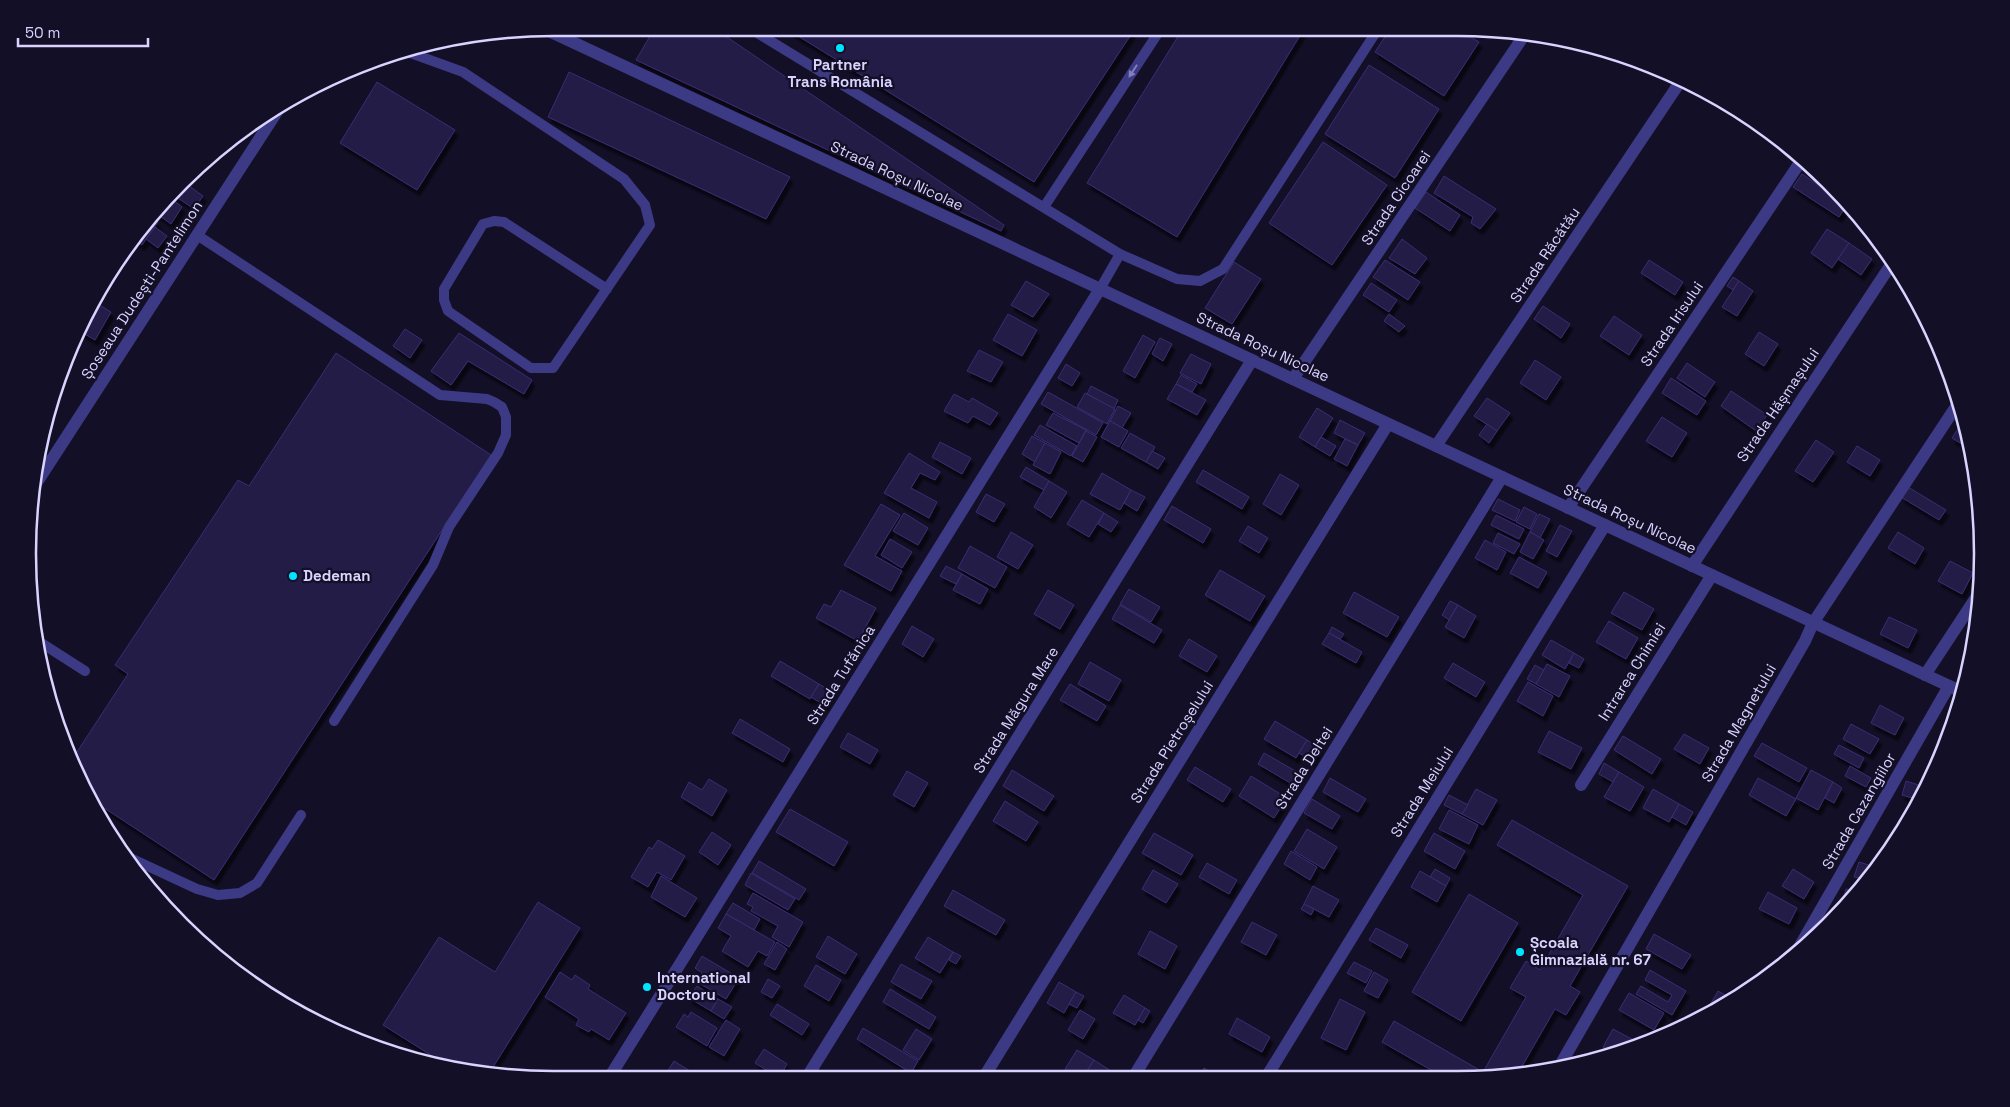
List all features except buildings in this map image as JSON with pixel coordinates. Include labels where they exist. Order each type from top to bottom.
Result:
[{"type":"street","name":"Strada Roșu Nicolae","points":[[561,36],[1955,689]]},
{"type":"street","name":"Strada Cicoarei","points":[[1293,379],[1521,41]]},
{"type":"street","name":"Strada Răcătău","points":[[1436,446],[1677,86]]},
{"type":"street","name":"Șoseaua Dudești-Pantelimon","points":[[43,473],[272,120]]},
{"type":"street","name":"Strada Irisului","points":[[1568,508],[1798,165]]},
{"type":"street","name":"Strada Hășmașului","points":[[1692,566],[1888,268]]},
{"type":"street","name":"Strada Tufănica","points":[[614,1071],[1100,289]]},
{"type":"street","name":"Strada Măgura Mare","points":[[811,1071],[1252,360]]},
{"type":"street","name":"Strada Magnetului","points":[[1564,1059],[1805,641],[1813,623],[1953,411]]},
{"type":"street","name":"Strada Pietroșelului","points":[[988,1071],[1388,424]]},
{"type":"street","name":"Strada Deltei","points":[[1137,1071],[1502,477]]},
{"type":"street","name":"Strada Meiului","points":[[1270,1071],[1605,525]]},
{"type":"street","name":"Intrarea Chimiei","points":[[1581,785],[1712,575]]},
{"type":"street","points":[[1925,675],[1971,606]]},
{"type":"street","name":"Strada Cazangiilor","points":[[1807,933],[1949,686]]},
{"type":"lane","points":[[762,36],[1120,254],[1177,279],[1200,281],[1223,269],[1373,36]]},
{"type":"lane","points":[[1044,208],[1156,36]]},
{"type":"lane","points":[[416,55],[463,72],[624,179],[645,205],[650,225],[607,289],[553,368],[544,370],[530,368],[448,311],[444,300],[444,290],[483,224],[494,221],[504,222],[607,289]]},
{"type":"lane","points":[[197,235],[440,395],[487,399],[502,407],[506,417],[506,435],[498,453],[449,527],[433,565],[334,721]]},
{"type":"lane","points":[[1100,289],[1120,254]]},
{"type":"lane","points":[[45,645],[85,671]]},
{"type":"lane","points":[[138,862],[196,889],[218,895],[240,894],[257,883],[300,815]]},
{"type":"place","name":"Partner Trans România","points":[[840,48]]},
{"type":"place","name":"Dedeman","points":[[293,576]]},
{"type":"place","name":"Școala Gimnazială nr. 67","points":[[1520,952]]},
{"type":"place","name":"International Doctoru","points":[[647,987]]}]
